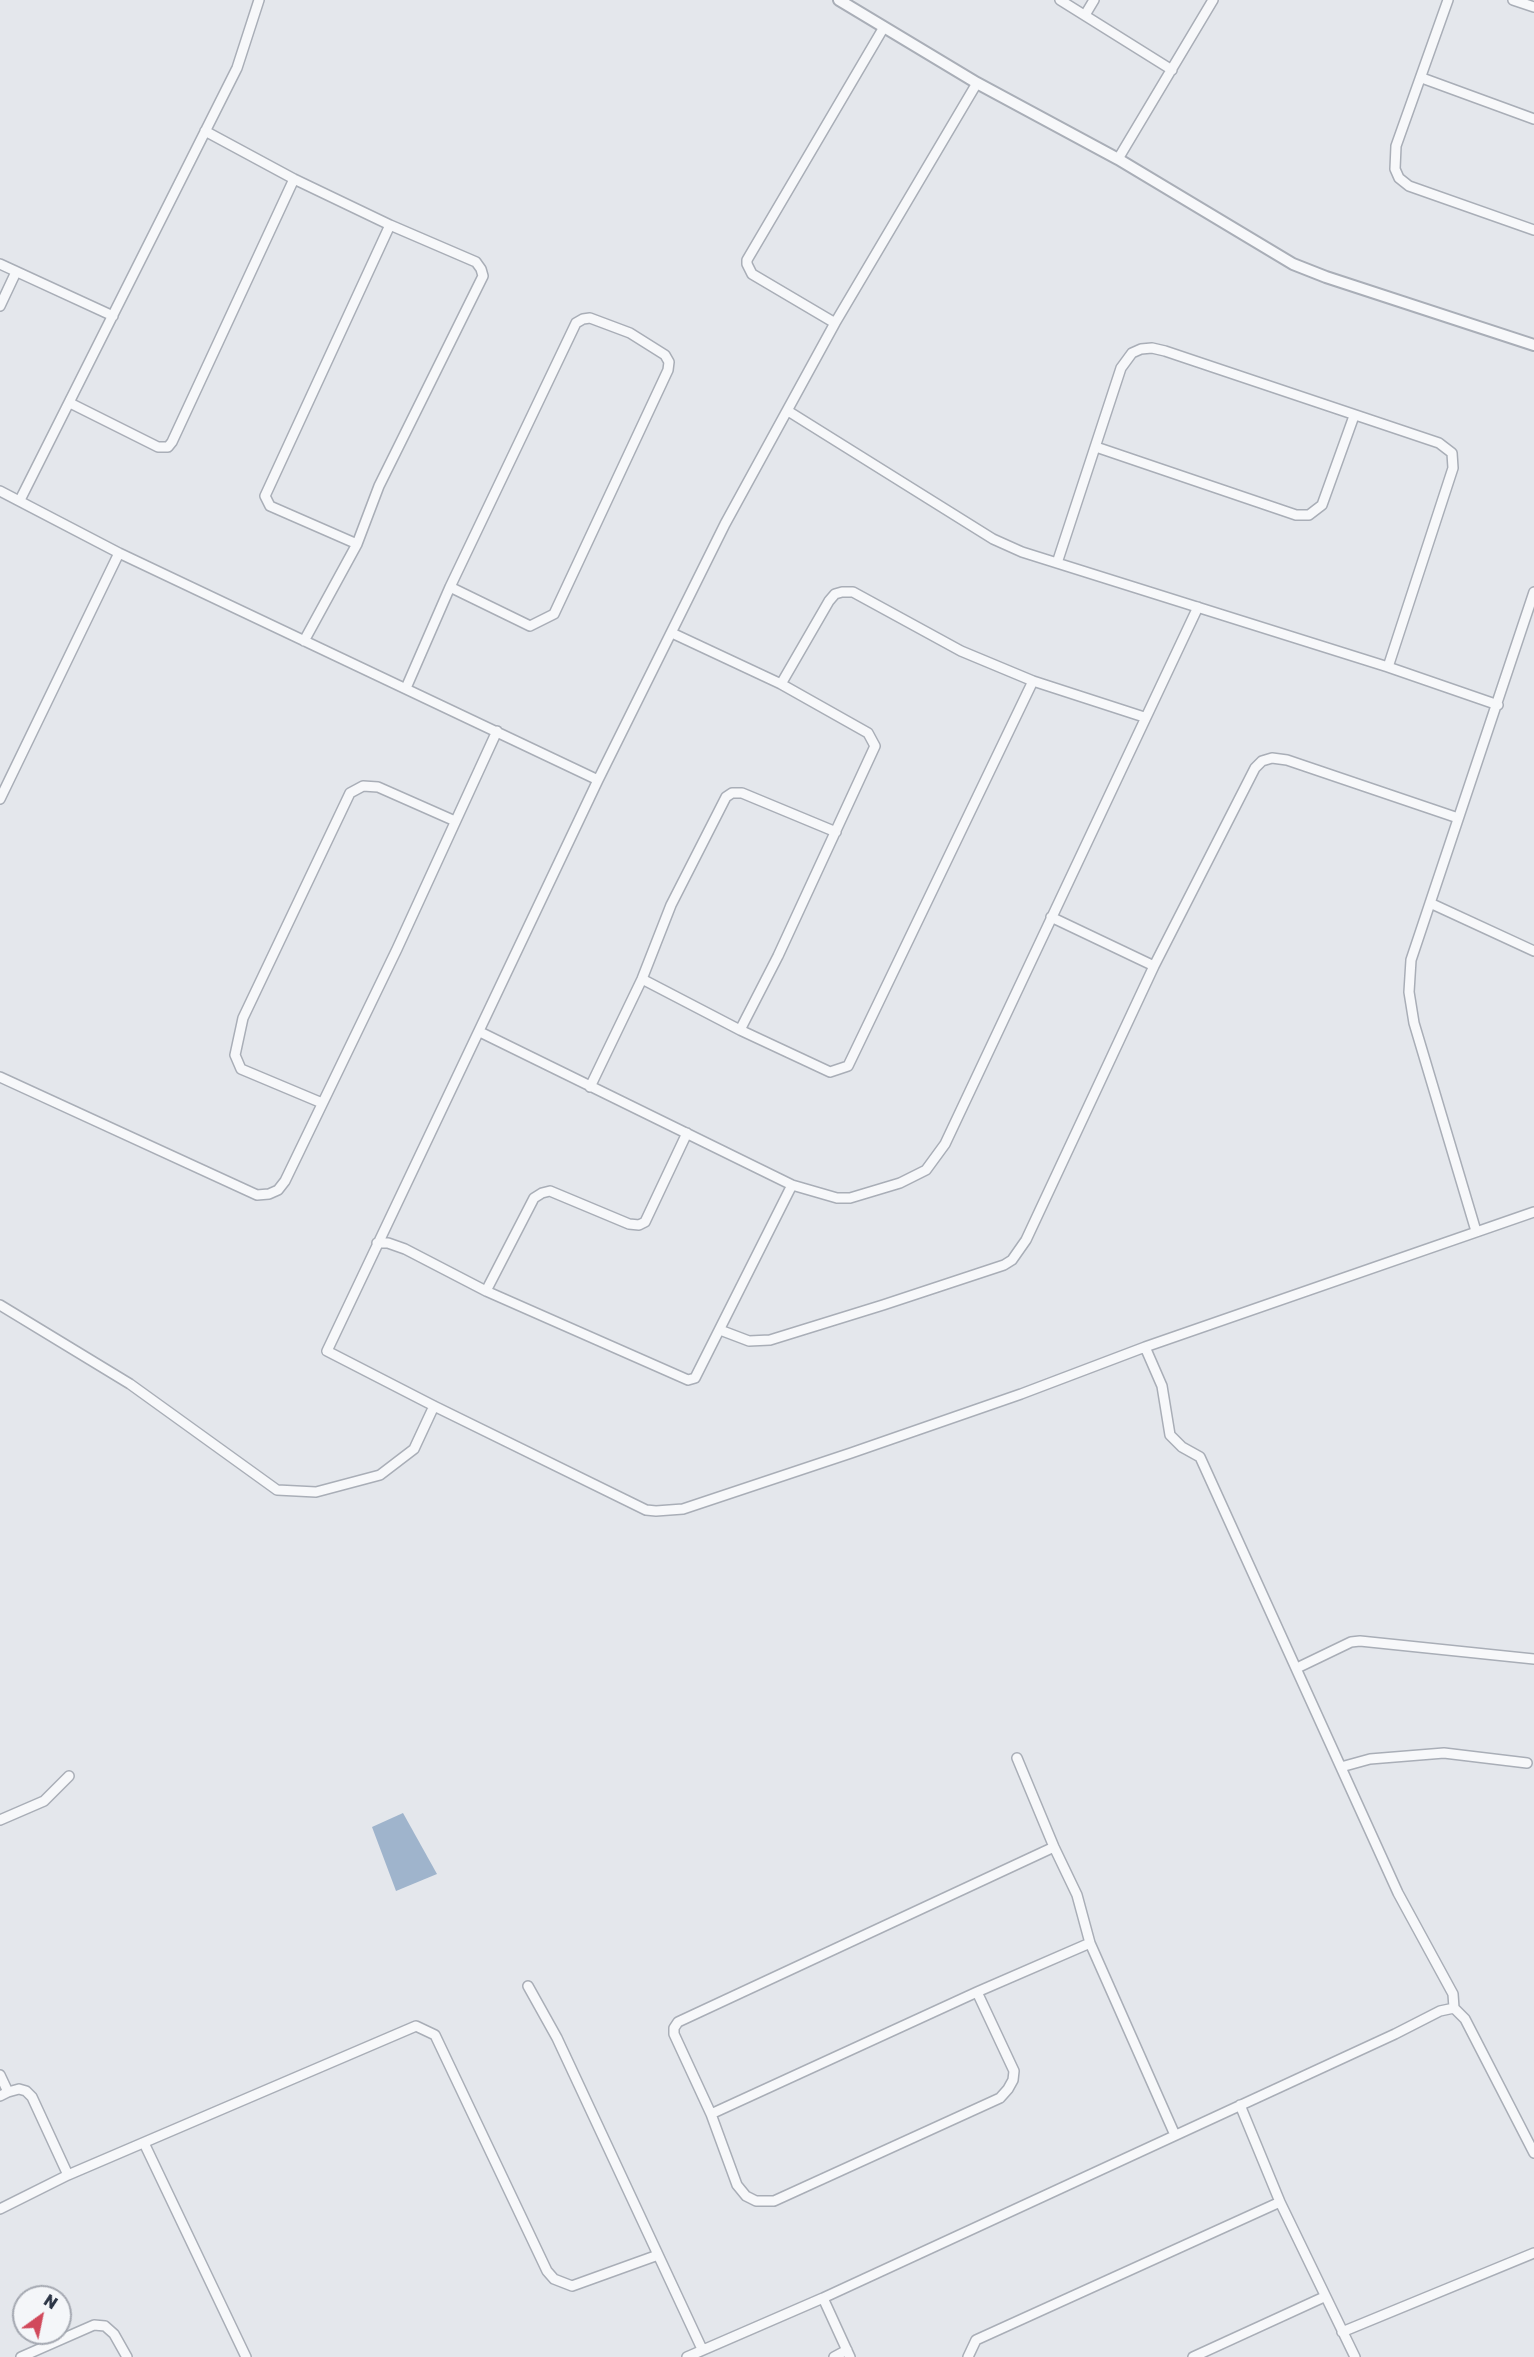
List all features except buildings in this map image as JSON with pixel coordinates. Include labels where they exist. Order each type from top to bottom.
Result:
[{"type":"street","points":[[20,500],[237,68],[259,0]]},
{"type":"street","points":[[839,0],[977,83],[1118,159],[1307,271],[1534,345]]},
{"type":"street","points":[[1060,0],[1172,70]]},
{"type":"street","points":[[1085,15],[1094,0]]},
{"type":"street","points":[[1118,159],[1213,0]]},
{"type":"street","points":[[1448,0],[1396,146],[1395,169],[1399,178],[1409,186],[1534,230]]},
{"type":"street","points":[[1513,0],[1534,7]]},
{"type":"street","points":[[835,323],[752,274],[748,269],[747,260],[884,27]]},
{"type":"street","points":[[1422,78],[1534,119]]},
{"type":"street","points":[[977,83],[835,323],[725,524],[598,780],[327,1351],[646,1510],[683,1509],[1013,1396],[1145,1347],[1534,1212]]},
{"type":"street","points":[[204,131],[294,179],[390,225],[476,262],[483,276],[379,486],[357,544],[304,641]]},
{"type":"street","points":[[70,403],[158,447],[168,447],[294,179]]},
{"type":"street","points":[[357,544],[270,506],[265,492],[390,225]]},
{"type":"street","points":[[0,264],[113,316]]},
{"type":"street","points":[[0,306],[16,272]]},
{"type":"street","points":[[406,688],[450,587],[576,323],[590,318],[630,333],[665,355],[669,362],[668,370],[554,614],[530,627],[450,587]]},
{"type":"street","points":[[1057,563],[1121,368],[1132,353],[1141,349],[1152,348],[1165,351],[1439,443],[1452,453],[1453,468],[1388,667]]},
{"type":"street","points":[[788,411],[993,539],[1022,552],[1388,667],[1498,705]]},
{"type":"street","points":[[1096,447],[1296,515],[1309,515],[1322,505],[1354,416]]},
{"type":"street","points":[[0,491],[119,553],[598,780]]},
{"type":"street","points":[[0,799],[119,553]]},
{"type":"street","points":[[781,684],[829,601],[835,594],[853,592],[961,651],[1033,681],[1144,717]]},
{"type":"street","points":[[1476,1231],[1413,1023],[1409,993],[1411,960],[1534,592]]},
{"type":"street","points":[[480,1032],[590,1088],[792,1185],[837,1198],[850,1198],[900,1183],[926,1170],[945,1144],[1144,717],[1198,607]]},
{"type":"street","points":[[672,633],[781,684],[868,733],[875,746],[778,956],[740,1030]]},
{"type":"street","points":[[642,979],[740,1030],[830,1072],[848,1066],[1033,681]]},
{"type":"street","points":[[0,1077],[257,1195],[269,1194],[278,1190],[285,1181],[397,948],[498,731]]},
{"type":"street","points":[[720,1330],[749,1341],[770,1340],[894,1302],[1004,1265],[1012,1260],[1026,1240],[1154,966],[1255,768],[1262,761],[1272,758],[1287,760],[1458,818]]},
{"type":"street","points":[[322,1103],[241,1068],[235,1055],[243,1018],[248,1007],[350,793],[363,786],[378,787],[456,821]]},
{"type":"street","points":[[590,1088],[642,979],[671,905],[726,797],[732,793],[742,793],[836,832]]},
{"type":"street","points":[[1430,903],[1534,951]]},
{"type":"street","points":[[1051,917],[1154,966]]},
{"type":"street","points":[[486,1291],[534,1198],[542,1193],[550,1191],[629,1224],[639,1225],[645,1222],[687,1133]]},
{"type":"street","points":[[377,1243],[388,1243],[405,1249],[486,1291],[688,1380],[695,1378],[792,1185]]},
{"type":"street","points":[[0,1305],[130,1384],[277,1490],[316,1492],[380,1475],[414,1449],[434,1406]]},
{"type":"street","points":[[1145,1347],[1162,1386],[1170,1435],[1182,1447],[1200,1457],[1398,1893],[1453,1994],[1454,2008],[1465,2019],[1534,2153]]},
{"type":"street","points":[[1297,1668],[1352,1642],[1360,1641],[1534,1659]]},
{"type":"street","points":[[1341,1767],[1370,1759],[1444,1753],[1527,1763]]},
{"type":"street","points":[[1017,1758],[1054,1847],[1077,1895],[1090,1943],[1175,2135]]},
{"type":"street","points":[[0,1820],[44,1801],[69,1776]]},
{"type":"street","points":[[977,1992],[1014,2071],[1013,2080],[1000,2098],[774,2201],[756,2201],[746,2196],[737,2185],[711,2114],[674,2034],[674,2028],[678,2022],[1054,1847]]},
{"type":"street","points":[[711,2114],[977,1992],[1090,1943]]},
{"type":"street","points":[[528,1986],[557,2038],[702,2349]]},
{"type":"street","points":[[687,2357],[823,2298],[1395,2034],[1440,2011],[1454,2008]]},
{"type":"street","points":[[0,2209],[68,2175],[416,2026],[435,2035],[547,2271],[554,2279],[572,2286],[658,2255]]},
{"type":"street","points":[[0,2075],[4,2094],[19,2089],[26,2091],[32,2097],[68,2175]]},
{"type":"street","points":[[1240,2105],[1280,2202],[1354,2357]]},
{"type":"street","points":[[144,2143],[246,2357]]},
{"type":"street","points":[[968,2357],[976,2340],[1280,2202]]},
{"type":"street","points":[[1342,2332],[1534,2253]]},
{"type":"street","points":[[1193,2357],[1324,2297]]},
{"type":"street","points":[[823,2298],[849,2354],[834,2357]]},
{"type":"street","points":[[21,2357],[94,2325],[105,2326],[114,2334],[127,2357]]},
{"type":"water","points":[[403,1813],[437,1874],[396,1891],[372,1827]]}]
